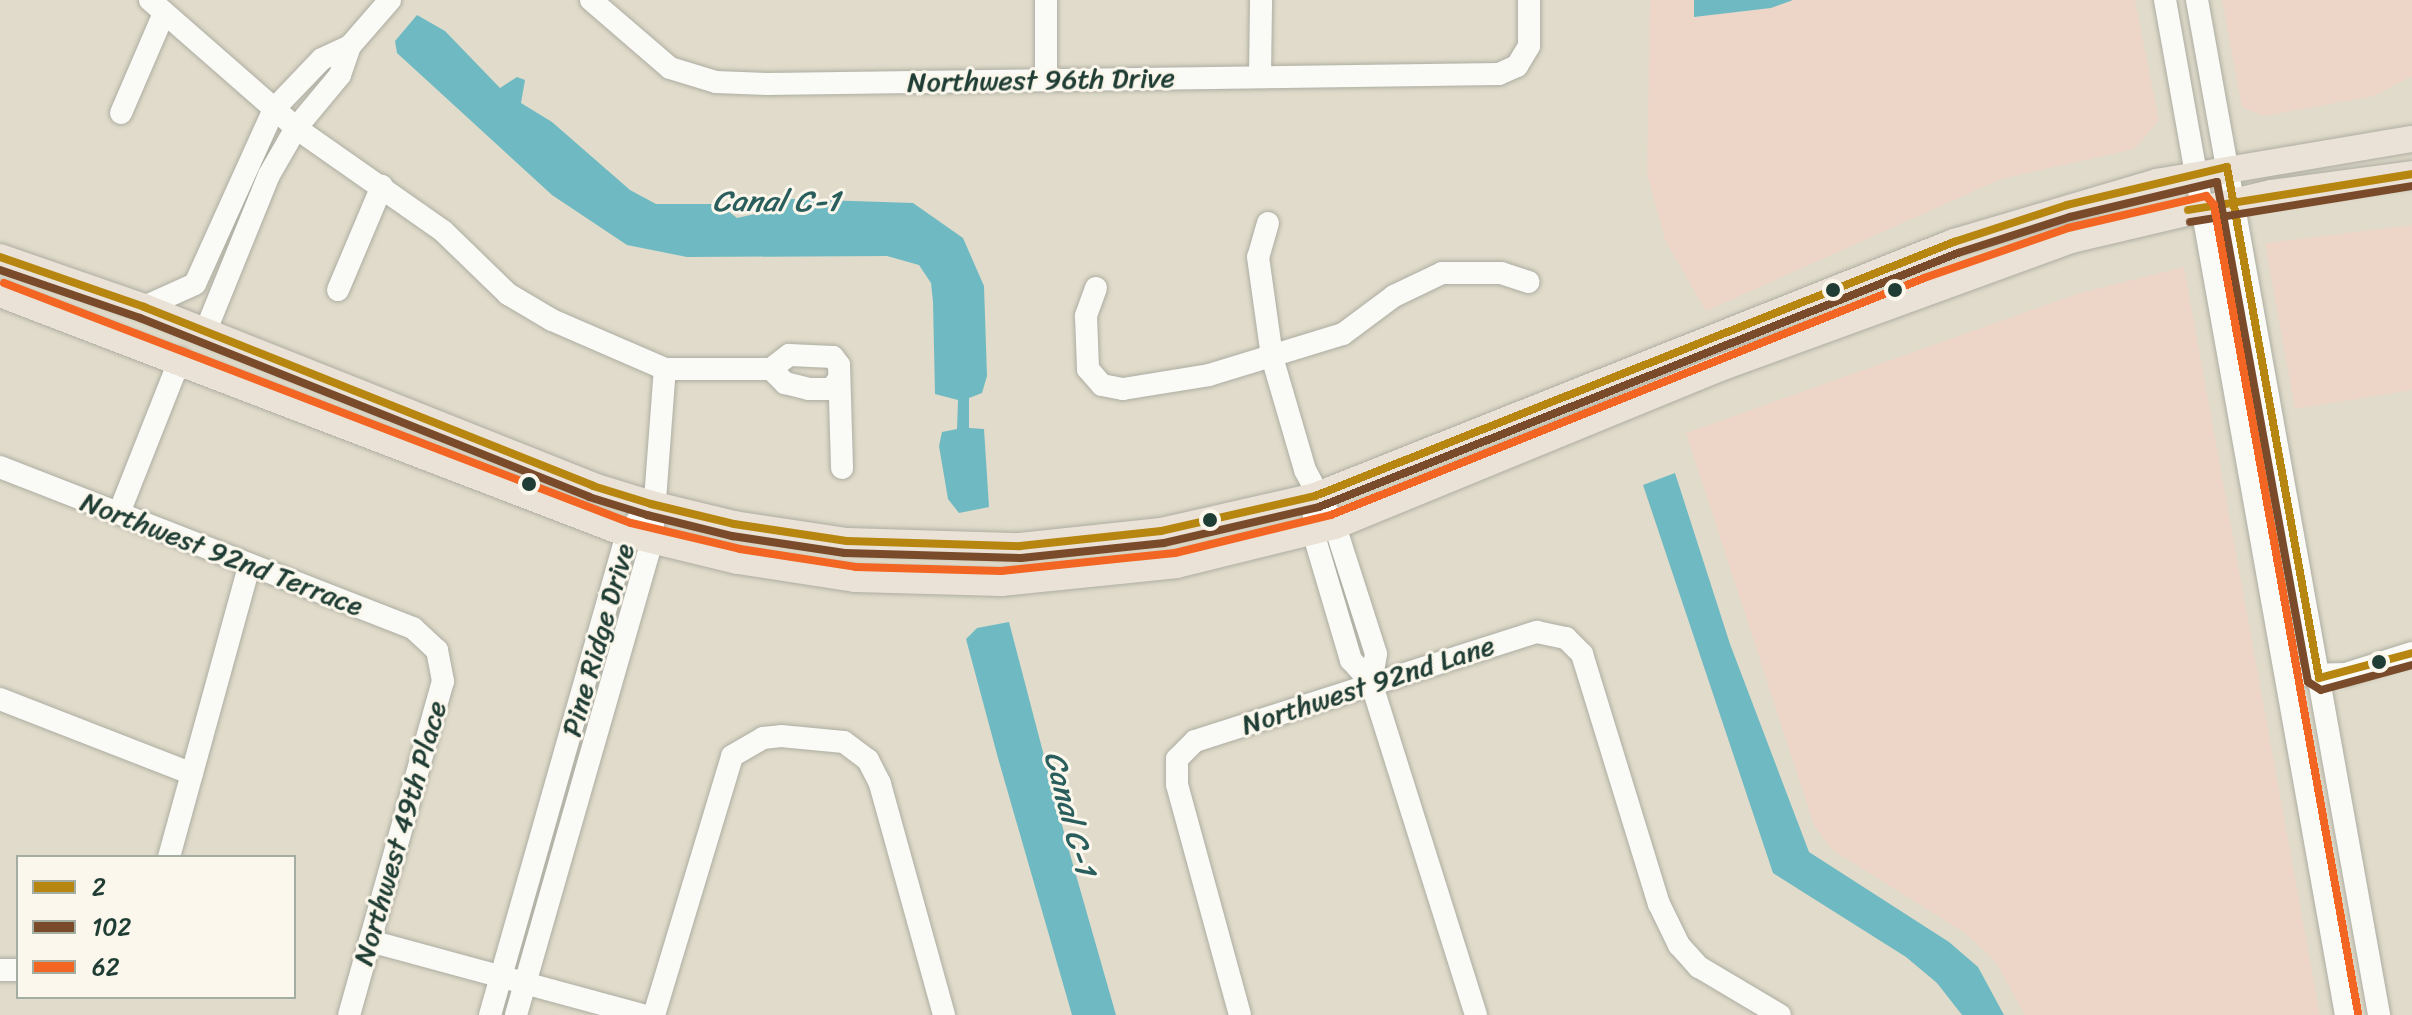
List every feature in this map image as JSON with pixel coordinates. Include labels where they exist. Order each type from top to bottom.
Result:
[{"type":"main road","points":[[0,257],[206,330],[593,486],[651,504],[734,524],[847,541],[1005,546],[1161,531],[1315,496],[1954,242],[2067,205],[2227,167],[2412,139]]},
{"type":"main road","points":[[0,294],[113,333],[639,537],[738,561],[855,579],[1001,583],[1177,565],[1324,529],[1720,368],[2071,240],[2202,207],[2412,174]]},
{"type":"main road","points":[[1720,368],[1749,335],[1750,323]]},
{"type":"main road","points":[[113,333],[136,330],[174,337],[206,330]]},
{"type":"main road","points":[[180,359],[215,349],[268,368],[290,365]]},
{"type":"street","points":[[206,330],[269,175],[296,128],[340,75],[350,46],[390,0]]},
{"type":"street","name":"Northwest 96th Drive","points":[[591,0],[670,68],[716,82],[1499,74],[1517,66],[1529,46],[1529,0]]},
{"type":"street","points":[[1046,0],[1046,80]]},
{"type":"street","points":[[1260,76],[1261,0]]},
{"type":"street","points":[[2165,0],[2346,1015]]},
{"type":"street","points":[[2197,0],[2379,1015]]},
{"type":"street","points":[[121,113],[157,7],[296,128],[443,231],[508,294],[552,320],[665,369],[771,369],[789,355],[833,357],[839,379],[842,468]]},
{"type":"street","points":[[144,307],[195,284],[274,109],[322,59],[350,46]]},
{"type":"street","points":[[338,290],[382,186]]},
{"type":"street","points":[[1268,223],[1258,257],[1272,357],[1324,529],[1338,617],[1351,660],[1371,682],[1476,1015]]},
{"type":"street","points":[[1096,288],[1086,316],[1088,369],[1102,385],[1157,385],[1272,357],[1343,334],[1394,296],[1442,273],[1501,273],[1529,282]]},
{"type":"street","points":[[119,513],[180,359]]},
{"type":"street","points":[[651,504],[661,461],[665,369]]},
{"type":"street","points":[[771,369],[785,383],[809,389],[831,389],[839,379]]},
{"type":"street","name":"Northwest 92nd Terrace","points":[[0,467],[249,567],[413,628],[437,650]]},
{"type":"street","name":"Pine Ridge Drive","points":[[490,1015],[651,504]]},
{"type":"street","points":[[1324,529],[1361,608],[1376,654],[1371,682]]},
{"type":"street","name":"Pine Ridge Drive","points":[[516,1015],[639,537]]},
{"type":"street","points":[[170,855],[249,567]]},
{"type":"street","points":[[1338,617],[1361,608]]},
{"type":"street","name":"Northwest 92nd Lane","points":[[1240,1015],[1177,784],[1177,759],[1195,741],[1371,682],[1537,632],[1566,638],[1582,654],[1659,904],[1679,945],[1699,967],[1780,1015]]},
{"type":"street","name":"Northwest 49th Place","points":[[349,1015],[443,681],[437,650]]},
{"type":"street","points":[[2289,696],[2319,678],[2412,653]]},
{"type":"street","points":[[2285,672],[2319,678]]},
{"type":"street","points":[[0,699],[192,774]]},
{"type":"street","points":[[654,1015],[732,756],[746,746],[781,736],[844,742],[868,760],[880,784],[944,1015]]},
{"type":"street","points":[[370,941],[642,1015]]},
{"type":"shaded area","points":[[1650,0],[2135,0],[2159,120],[2134,149],[2001,179],[1706,311],[1665,240],[1647,174]]},
{"type":"shaded area","points":[[2222,0],[2412,0],[2412,76],[2374,96],[2264,116],[2242,107]]},
{"type":"shaded area","points":[[2412,225],[2412,390],[2295,409],[2265,243]]},
{"type":"shaded area","points":[[2184,267],[2320,1015],[2025,1015],[1995,961],[1965,933],[1831,849],[1814,825],[1686,433],[2080,293]]},
{"type":"water","points":[[1694,0],[1793,0],[1771,8],[1694,17]]},
{"type":"water","name":"Canal C-1","points":[[417,15],[445,31],[500,88],[517,77],[525,80],[521,103],[552,122],[630,190],[656,204],[719,204],[737,218],[755,214],[760,198],[913,203],[963,238],[984,286],[987,376],[982,393],[969,398],[969,428],[984,429],[989,507],[959,513],[948,499],[939,446],[942,432],[957,429],[958,400],[935,394],[931,283],[919,265],[887,256],[687,257],[627,245],[552,195],[397,53],[395,41]]},
{"type":"water","points":[[1675,473],[1730,644],[1809,852],[1949,942],[1978,967],[2004,1015],[1962,1015],[1937,983],[1906,957],[1773,873],[1643,485]]},
{"type":"water","points":[[1009,622],[1116,1015],[1072,1015],[998,758],[966,639],[977,628]]},
{"type":"transit line","name":"2","points":[[0,257],[144,307],[593,486],[651,504],[734,524],[847,541],[1020,546],[1161,531],[1315,496],[1954,242],[2067,205],[2227,167],[2319,678],[2412,653]]},
{"type":"transit line","name":"2","points":[[2188,210],[2412,174]]},
{"type":"transit line","name":"102","points":[[0,270],[140,318],[589,497],[647,515],[732,536],[845,553],[1021,558],[1164,543],[1319,507],[1958,253],[2070,217],[2217,182],[2308,682],[2321,690],[2412,665]]},
{"type":"transit line","name":"102","points":[[2190,222],[2412,186]]},
{"type":"transit line","name":"62","points":[[4,283],[631,523],[740,549],[856,567],[1001,571],[1175,553],[1331,515],[1924,278],[2068,228],[2206,196],[2214,205],[2358,1013]]}]
